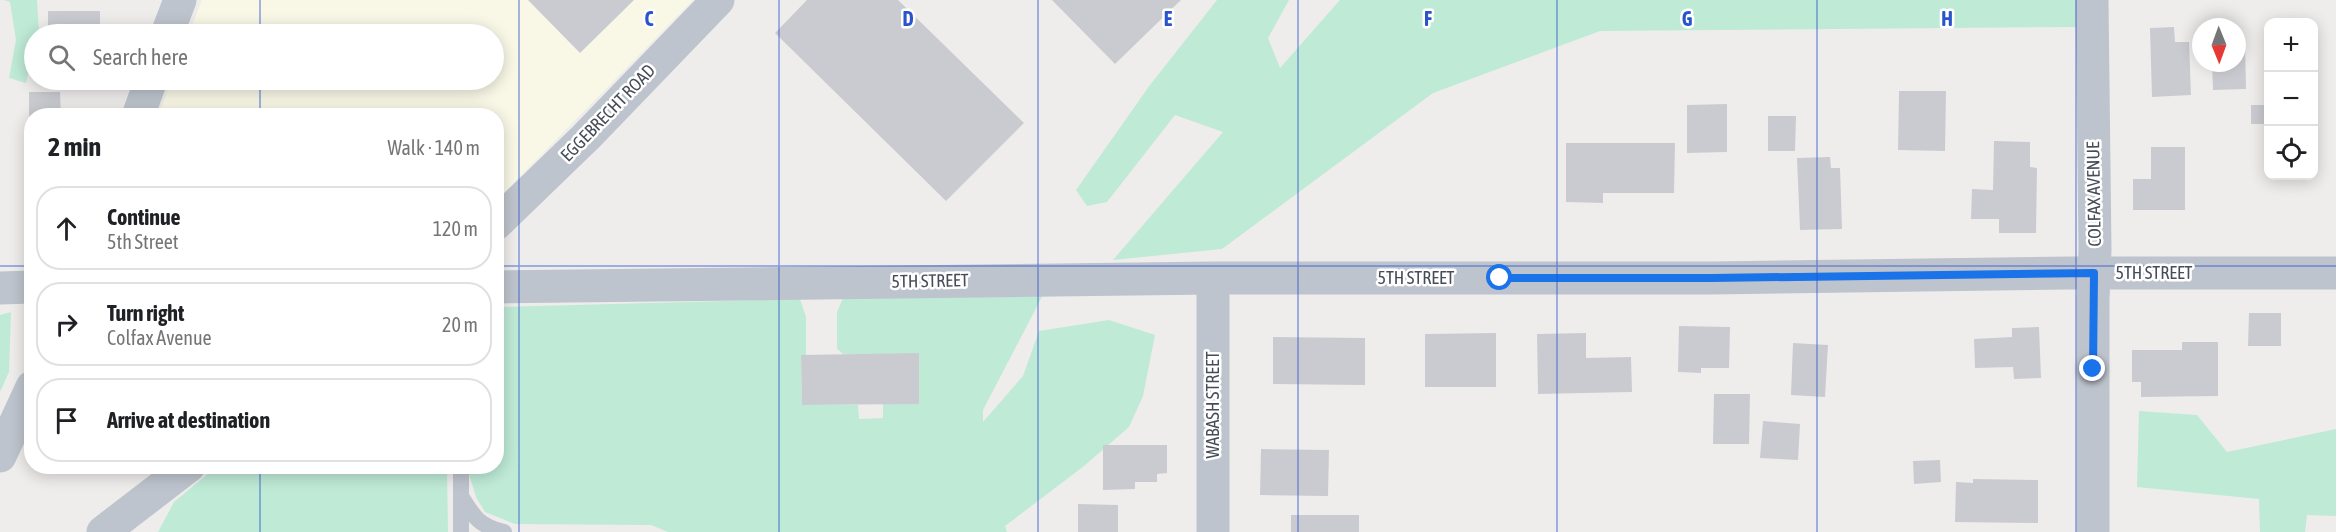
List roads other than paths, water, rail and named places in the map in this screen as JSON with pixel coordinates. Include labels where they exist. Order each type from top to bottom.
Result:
[{"type":"street","points":[[171,24],[180,0]]},
{"type":"street","name":"EGGEBRECHT ROAD","points":[[504,216],[585,137],[718,0]]},
{"type":"street","name":"COLFAX AVENUE","points":[[2092,0],[2093,532]]},
{"type":"street","points":[[141,108],[147,90]]},
{"type":"street","name":"5TH STREET","points":[[504,287],[1213,278],[1712,278],[2094,273],[2336,273]]},
{"type":"street","name":"WABASH STREET","points":[[1213,278],[1213,532]]},
{"type":"street","points":[[0,288],[24,287]]},
{"type":"street","points":[[0,456],[24,404]]},
{"type":"street","points":[[103,532],[179,474]]},
{"type":"lane","points":[[461,474],[461,532]]},
{"type":"lane","points":[[460,495],[474,518],[488,528],[504,532]]}]
